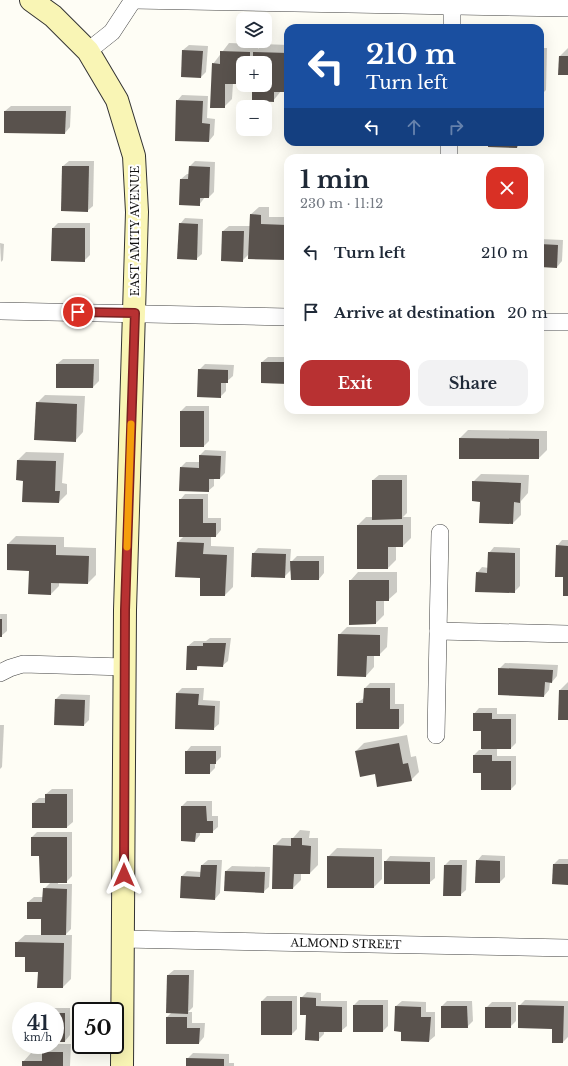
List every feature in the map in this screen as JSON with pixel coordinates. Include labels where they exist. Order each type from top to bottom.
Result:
[{"type":"main road","name":"EAST AMITY AVENUE","points":[[31,0],[54,16],[88,51],[117,100],[134,156],[137,212],[125,667],[122,1066]]},
{"type":"street","points":[[88,51],[112,32],[133,0],[452,3],[568,8]]},
{"type":"street","points":[[452,3],[452,24]]},
{"type":"street","points":[[0,311],[284,317]]},
{"type":"street","points":[[544,322],[568,322]]},
{"type":"street","points":[[436,735],[440,533]]},
{"type":"street","points":[[438,631],[568,634]]},
{"type":"street","points":[[0,673],[23,664],[125,667]]},
{"type":"street","name":"ALMOND STREET","points":[[123,939],[568,948]]},
{"type":"building","points":[[182,50],[203,51],[201,78],[181,77]]},
{"type":"building","points":[[220,51],[250,52],[250,56],[236,56],[236,84],[225,84],[225,108],[210,108],[212,63],[220,64]]},
{"type":"building","points":[[253,52],[284,53],[284,92],[274,92],[274,102],[272,102],[272,100],[252,100],[252,92],[272,92],[272,56],[253,56]]},
{"type":"building","points":[[559,56],[568,56],[568,75],[558,75]]},
{"type":"building","points":[[176,100],[203,101],[202,123],[210,124],[209,142],[175,141]]},
{"type":"building","points":[[4,111],[66,111],[65,134],[4,133]]},
{"type":"building","points":[[488,146],[517,146],[517,148]]},
{"type":"building","points":[[62,166],[89,166],[88,212],[61,211]]},
{"type":"building","points":[[189,166],[210,167],[209,198],[200,198],[200,206],[179,205],[180,179],[188,179]]},
{"type":"building","points":[[250,214],[261,215],[261,224],[284,225],[284,260],[248,259]]},
{"type":"building","points":[[179,223],[198,224],[197,260],[177,259]]},
{"type":"building","points":[[52,228],[85,228],[85,262],[51,261]]},
{"type":"building","points":[[222,231],[244,231],[243,262],[221,261]]},
{"type":"building","points":[[544,244],[558,245],[557,268],[544,267]]},
{"type":"building","points":[[261,362],[284,362],[284,384],[261,383]]},
{"type":"building","points":[[56,364],[94,364],[93,388],[56,388]]},
{"type":"building","points":[[198,369],[228,370],[228,383],[221,383],[221,398],[197,397]]},
{"type":"building","points":[[36,402],[77,404],[76,442],[34,440]]},
{"type":"building","points":[[180,411],[204,411],[204,447],[180,447]]},
{"type":"building","points":[[459,438],[539,439],[539,459],[459,459]]},
{"type":"building","points":[[199,455],[221,456],[220,479],[209,479],[209,492],[179,491],[180,467],[199,468]]},
{"type":"building","points":[[17,460],[56,461],[55,491],[60,491],[59,503],[22,502],[23,481],[16,480]]},
{"type":"building","points":[[372,480],[402,480],[402,519],[372,520]]},
{"type":"building","points":[[472,481],[521,483],[520,503],[514,502],[513,524],[479,523],[480,502],[472,501]]},
{"type":"building","points":[[179,499],[203,499],[203,523],[216,523],[216,537],[179,537]]},
{"type":"building","points":[[357,525],[403,525],[403,547],[388,547],[388,569],[357,569]]},
{"type":"building","points":[[177,542],[204,543],[203,554],[227,555],[225,596],[200,596],[200,578],[175,577]]},
{"type":"building","points":[[7,544],[56,545],[56,555],[89,556],[88,584],[51,583],[51,595],[28,594],[29,571],[7,570]]},
{"type":"building","points":[[556,545],[568,546],[568,596],[563,596],[563,577],[555,577]]},
{"type":"building","points":[[488,552],[515,553],[515,593],[475,592],[476,572],[487,573]]},
{"type":"building","points":[[252,553],[286,554],[285,578],[251,577]]},
{"type":"building","points":[[290,561],[319,561],[319,580],[291,580]]},
{"type":"building","points":[[349,580],[389,580],[389,601],[376,601],[376,624],[349,625]]},
{"type":"building","points":[[0,619],[2,619],[2,637],[0,637]]},
{"type":"building","points":[[338,634],[380,635],[380,656],[367,656],[366,677],[337,676]]},
{"type":"building","points":[[203,643],[226,643],[223,667],[197,666],[197,670],[186,670],[187,646],[203,646]]},
{"type":"building","points":[[498,668],[553,670],[552,683],[545,682],[544,697],[498,695]]},
{"type":"building","points":[[364,688],[390,688],[390,709],[399,709],[399,729],[356,729],[356,703],[363,703]]},
{"type":"building","points":[[559,690],[568,690],[568,720],[558,720]]},
{"type":"building","points":[[176,693],[199,694],[198,705],[215,706],[214,730],[175,729]]},
{"type":"building","points":[[55,699],[85,700],[84,726],[54,725]]},
{"type":"building","points":[[473,713],[492,713],[492,719],[511,719],[511,749],[481,749],[481,731],[473,731]]},
{"type":"building","points":[[399,743],[403,764],[408,763],[412,781],[377,787],[375,774],[360,777],[355,751]]},
{"type":"building","points":[[185,751],[216,751],[216,764],[210,764],[210,774],[185,774]]},
{"type":"building","points":[[473,755],[492,755],[492,761],[511,761],[511,790],[481,790],[481,773],[473,773]]},
{"type":"building","points":[[45,794],[67,794],[67,828],[32,828],[32,803],[45,803]]},
{"type":"building","points":[[181,806],[206,806],[207,821],[213,821],[213,833],[196,833],[195,842],[181,841]]},
{"type":"building","points":[[31,837],[67,837],[67,883],[40,883],[39,856],[31,856]]},
{"type":"building","points":[[291,838],[302,838],[302,845],[311,846],[310,874],[294,874],[293,889],[272,889],[273,845],[291,846]]},
{"type":"building","points":[[327,856],[374,857],[374,888],[327,888]]},
{"type":"building","points":[[476,860],[500,861],[500,883],[475,883]]},
{"type":"building","points":[[384,861],[430,862],[430,884],[384,884]]},
{"type":"building","points":[[553,864],[568,864],[568,885],[552,884]]},
{"type":"building","points":[[201,865],[217,865],[215,900],[180,898],[181,876],[200,877]]},
{"type":"building","points":[[444,865],[462,865],[461,896],[443,896]]},
{"type":"building","points":[[225,871],[265,872],[264,893],[224,891]]},
{"type":"building","points":[[43,888],[67,889],[66,935],[41,935],[41,919],[27,919],[27,902],[42,902]]},
{"type":"building","points":[[15,942],[64,943],[63,988],[37,988],[38,972],[25,972],[25,957],[15,957]]},
{"type":"building","points":[[167,975],[189,975],[188,1014],[166,1013]]},
{"type":"building","points":[[300,997],[316,998],[316,1006],[342,1007],[342,1032],[319,1032],[319,1041],[305,1040],[306,1015],[300,1015]]},
{"type":"building","points":[[261,1001],[292,1001],[292,1035],[261,1035]]},
{"type":"building","points":[[353,1005],[383,1005],[383,1032],[353,1032]]},
{"type":"building","points":[[518,1005],[564,1006],[563,1043],[552,1043],[552,1029],[518,1028]]},
{"type":"building","points":[[395,1006],[421,1007],[421,1017],[431,1017],[429,1042],[401,1041],[401,1032],[394,1031]]},
{"type":"building","points":[[441,1006],[467,1006],[468,1028],[441,1028]]},
{"type":"building","points":[[485,1007],[511,1007],[511,1028],[485,1028]]},
{"type":"building","points":[[64,1013],[65,1013],[64,1042]]},
{"type":"building","points":[[166,1017],[187,1017],[187,1028],[200,1028],[199,1044],[166,1044]]},
{"type":"building","points":[[42,1054],[63,1054],[63,1066],[22,1066],[22,1061],[42,1061]]},
{"type":"building","points":[[186,1058],[224,1059],[224,1066],[186,1066]]},
{"type":"slow traffic","points":[[127,547],[131,424]]},
{"type":"route","points":[[78,312],[135,313],[125,610],[124,875]]}]
